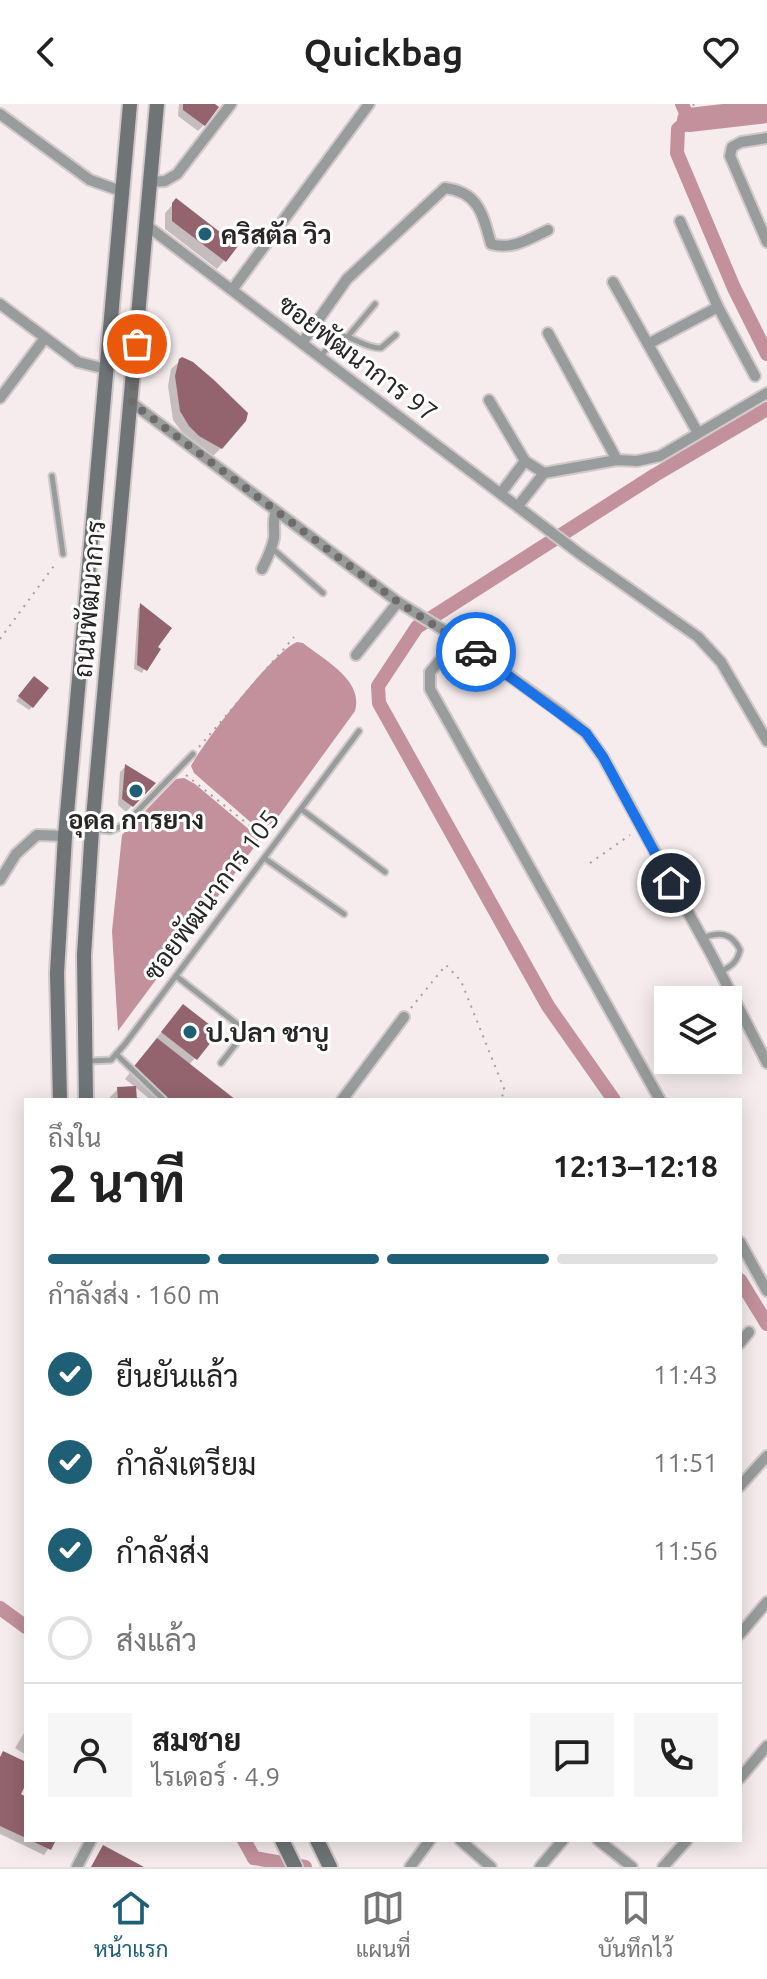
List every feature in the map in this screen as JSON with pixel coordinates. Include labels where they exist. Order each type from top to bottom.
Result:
[{"type":"main road","name":"ถนนพัฒนาการ","points":[[60,1098],[57,973],[65,836],[130,104]]},
{"type":"main road","name":"ถนนพัฒนาการ","points":[[86,1098],[84,955],[92,829],[157,104]]},
{"type":"main road","points":[[283,1842],[295,1867]]},
{"type":"main road","points":[[318,1842],[330,1867]]},
{"type":"street","points":[[149,182],[165,181],[177,174],[231,104]]},
{"type":"street","points":[[232,290],[369,104]]},
{"type":"street","points":[[0,114],[90,180],[121,191]]},
{"type":"street","points":[[767,138],[741,142],[732,147],[730,156],[767,242]]},
{"type":"street","points":[[302,343],[347,279],[445,188],[462,190],[481,210],[491,244],[504,247],[517,245],[548,230]]},
{"type":"street","points":[[680,221],[718,307],[755,376]]},
{"type":"street","name":"ซอยพัฒนาการ 97","points":[[146,225],[580,554],[698,637],[714,651],[767,741]]},
{"type":"street","points":[[613,282],[698,433]]},
{"type":"street","points":[[0,304],[78,362],[106,369]]},
{"type":"street","points":[[648,344],[718,307]]},
{"type":"street","points":[[548,333],[617,460]]},
{"type":"street","points":[[0,398],[45,338]]},
{"type":"street","points":[[518,506],[544,473],[660,456],[764,395]]},
{"type":"street","points":[[489,400],[525,461],[544,473]]},
{"type":"street","points":[[132,403],[417,616],[458,639],[586,733],[603,757],[767,1063]]},
{"type":"street","points":[[501,493],[525,461]]},
{"type":"street","points":[[262,569],[272,548],[272,520],[276,512]]},
{"type":"street","points":[[356,655],[398,602]]},
{"type":"street","points":[[458,639],[430,672],[430,689],[659,1098]]},
{"type":"street","points":[[0,880],[16,854],[37,835],[65,836]]},
{"type":"street","points":[[343,1098],[404,1017]]},
{"type":"street","points":[[742,1246],[767,1291]]},
{"type":"street","points":[[742,1341],[749,1332]]},
{"type":"street","points":[[742,1484],[767,1456]]},
{"type":"street","points":[[742,1632],[767,1602]]},
{"type":"street","points":[[742,1776],[767,1746]]},
{"type":"street","points":[[77,1867],[90,1842]]},
{"type":"street","points":[[410,1867],[429,1842]]},
{"type":"street","points":[[462,1842],[491,1867]]},
{"type":"street","points":[[540,1867],[561,1842]]},
{"type":"street","points":[[601,1842],[632,1867]]},
{"type":"street","points":[[663,1867],[685,1842]]},
{"type":"lane","points":[[349,335],[375,304]]},
{"type":"lane","points":[[321,357],[338,335],[349,335],[368,348],[381,348],[396,335]]},
{"type":"lane","points":[[52,476],[63,554]]},
{"type":"lane","points":[[272,548],[323,593]]},
{"type":"lane","name":"ซอยพัฒนาการ 105","points":[[116,1054],[359,731]]},
{"type":"lane","points":[[92,829],[110,831],[124,825],[193,754]]},
{"type":"lane","points":[[301,809],[385,872]]},
{"type":"lane","points":[[264,858],[344,914]]},
{"type":"lane","points":[[702,938],[716,932],[736,941],[740,950],[732,966],[719,972]]},
{"type":"lane","points":[[176,976],[246,1031],[221,1063]]},
{"type":"lane","points":[[84,1062],[111,1060],[116,1054],[162,1098]]},
{"type":"path","points":[[693,104],[696,110],[705,112],[743,104]]},
{"type":"path","points":[[0,639],[63,554]]},
{"type":"path","points":[[193,754],[294,637]]},
{"type":"path","points":[[179,769],[259,833]]},
{"type":"path","points":[[590,863],[641,827]]},
{"type":"path","points":[[404,1017],[446,965],[461,981],[505,1091],[501,1098]]},
{"type":"shaded area","points":[[297,642],[321,656],[348,680],[354,690],[355,711],[275,821],[265,827],[255,826],[194,773],[191,766],[256,679]]},
{"type":"shaded area","points":[[184,778],[258,837],[258,842],[118,1031],[112,931],[122,835],[176,779]]},
{"type":"building","points":[[183,104],[215,104],[219,107],[205,126],[183,110]]},
{"type":"building","name":"คริสตัล วิว","points":[[176,198],[238,246],[226,262],[172,221],[172,203]]},
{"type":"building","points":[[182,357],[193,362],[248,413],[246,421],[222,449],[199,436],[180,411],[175,376]]},
{"type":"building","points":[[140,603],[172,628],[158,647],[161,649],[147,671],[137,665]]},
{"type":"building","points":[[34,676],[49,688],[33,708],[18,696]]},
{"type":"building","name":"อุดล การยาง","points":[[125,764],[156,783],[133,807],[122,799]]},
{"type":"building","name":"ป.ปลา ชาบู","points":[[183,1004],[219,1032],[197,1060],[161,1032]]},
{"type":"building","points":[[157,1038],[233,1098],[166,1098],[131,1070]]},
{"type":"building","points":[[136,1086],[137,1098],[118,1098],[117,1087]]},
{"type":"building","points":[[3,1751],[24,1761],[24,1788],[21,1794],[24,1796],[24,1837],[0,1826],[0,1757]]},
{"type":"building","points":[[34,1842],[55,1842],[51,1850]]},
{"type":"building","points":[[103,1845],[144,1867],[91,1867]]},
{"type":"waterway","points":[[682,104],[689,120],[678,129],[677,153],[734,288],[767,354]]},
{"type":"waterway","points":[[689,120],[767,111]]},
{"type":"waterway","points":[[613,1098],[548,1006],[379,703],[378,686],[417,627],[655,475],[767,409]]},
{"type":"waterway","points":[[742,1283],[767,1324]]},
{"type":"waterway","points":[[0,1608],[24,1626]]},
{"type":"waterway","points":[[245,1842],[254,1858]]},
{"type":"waterway","points":[[254,1858],[305,1867]]},
{"type":"way so far","points":[[137,344],[132,403],[417,616],[476,652]]},
{"type":"place","name":"คริสตัล วิว","points":[[205,234]]},
{"type":"place","name":"อุดล การยาง","points":[[136,791]]},
{"type":"place","name":"ป.ปลา ชาบู","points":[[190,1032]]},
{"type":"route","points":[[476,652],[586,733],[603,757],[671,883]]}]
